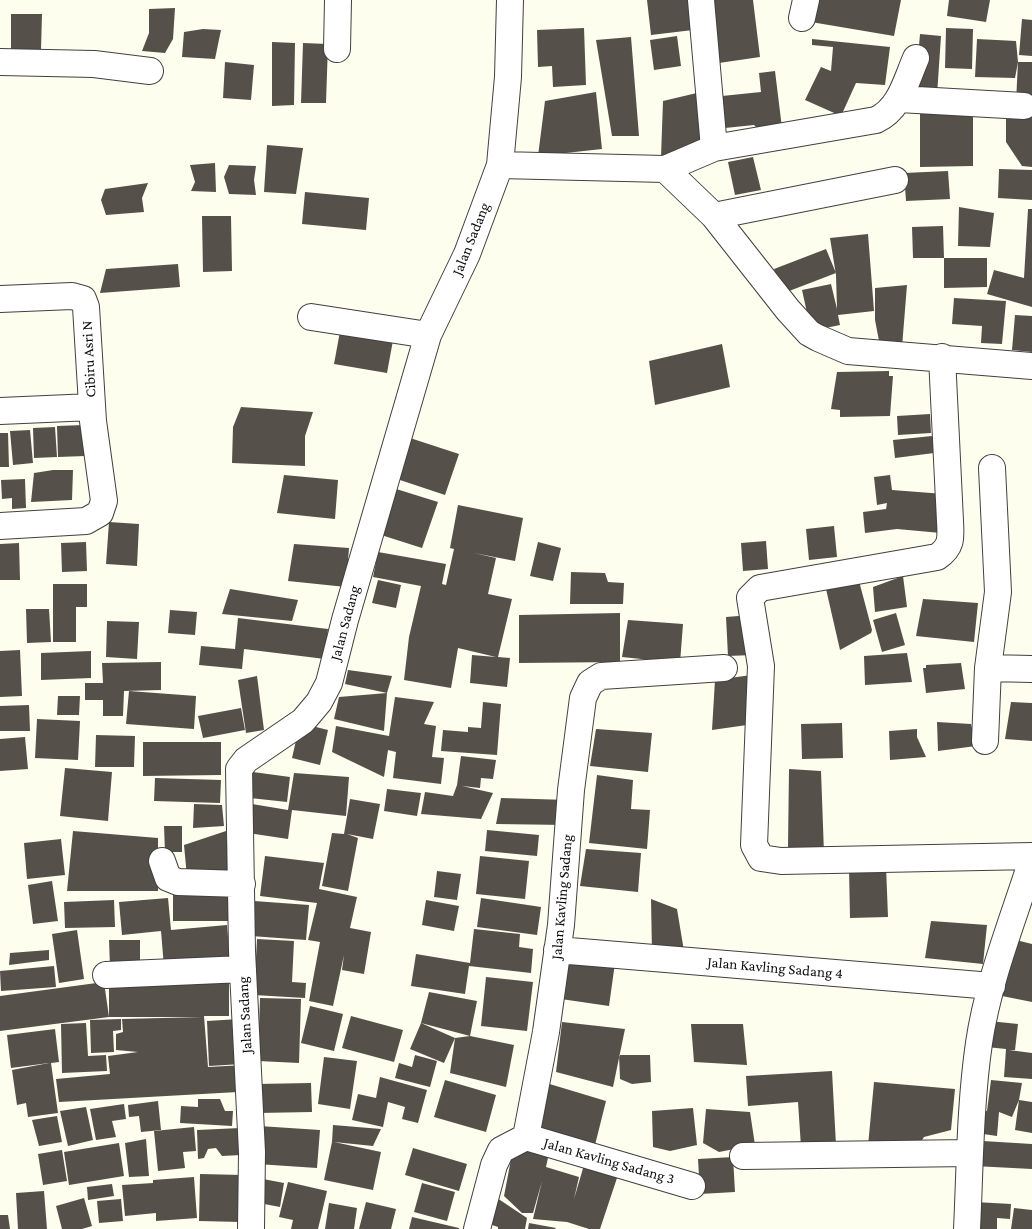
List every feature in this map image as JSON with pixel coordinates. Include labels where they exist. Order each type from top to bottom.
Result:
[{"type":"street","points":[[337,50],[338,0]]},
{"type":"street","name":"Jalan Sadang","points":[[251,1229],[252,1152],[243,969],[239,769],[246,760],[303,721],[319,702],[329,683],[345,620],[428,335],[467,254],[500,165],[508,77],[510,0]]},
{"type":"street","points":[[701,0],[714,148]]},
{"type":"street","points":[[500,165],[665,169],[714,148],[867,123],[886,116],[899,99],[916,58]]},
{"type":"street","points":[[0,62],[94,64],[150,71]]},
{"type":"street","points":[[899,99],[1024,106]]},
{"type":"street","points":[[665,169],[714,216],[788,310],[814,335],[848,351],[942,357],[1032,366]]},
{"type":"street","points":[[714,216],[895,180]]},
{"type":"street","name":"Cibiru Asri N","points":[[0,299],[72,296],[83,299],[86,307],[92,407],[104,501],[100,513],[86,521],[0,526]]},
{"type":"street","points":[[311,317],[428,335]]},
{"type":"street","points":[[942,357],[951,544],[946,551],[937,557],[760,588],[750,598],[761,666],[754,845],[761,858],[781,861],[1032,856]]},
{"type":"street","points":[[0,411],[92,407]]},
{"type":"street","points":[[985,741],[988,668],[998,592],[992,468]]},
{"type":"street","name":"Jalan Kavling Sadang","points":[[526,1137],[546,1032],[557,950],[571,790],[583,698],[590,683],[601,676],[724,668]]},
{"type":"street","points":[[988,668],[1032,670]]},
{"type":"street","points":[[162,860],[168,878],[172,880],[242,884]]},
{"type":"street","points":[[967,1229],[969,1153],[980,1042],[992,986],[1032,860]]},
{"type":"street","name":"Jalan Kavling Sadang 4","points":[[557,950],[992,986]]},
{"type":"street","points":[[106,974],[243,969]]},
{"type":"street","points":[[476,1229],[494,1165],[501,1150],[526,1137]]},
{"type":"street","name":"Jalan Kavling Sadang 3","points":[[526,1137],[692,1186]]},
{"type":"street","points":[[743,1156],[969,1153]]},
{"type":"building","points":[[647,0],[689,0],[693,30],[651,35]]},
{"type":"building","points":[[704,0],[753,0],[760,57],[712,64]]},
{"type":"building","points":[[815,0],[901,0],[894,36],[811,22]]},
{"type":"building","points":[[949,0],[990,0],[986,22],[947,16]]},
{"type":"building","points":[[175,8],[173,39],[165,53],[142,51],[149,33],[149,9]]},
{"type":"building","points":[[11,14],[42,14],[41,50],[11,50]]},
{"type":"building","points":[[1022,19],[1032,20],[1032,56],[1019,55]]},
{"type":"building","points":[[584,28],[586,85],[553,87],[552,66],[538,67],[537,30]]},
{"type":"building","points":[[946,28],[973,29],[972,69],[945,68]]},
{"type":"building","points":[[203,29],[221,30],[215,59],[182,57],[184,32]]},
{"type":"building","points":[[920,34],[941,36],[937,95],[915,93]]},
{"type":"building","points":[[677,36],[681,66],[654,70],[650,40]]},
{"type":"building","points":[[631,37],[639,136],[612,136],[596,40]]},
{"type":"building","points":[[812,39],[890,47],[885,85],[856,83],[841,116],[805,100],[821,67],[831,71],[833,47],[812,45]]},
{"type":"building","points":[[977,39],[1016,41],[1018,62],[1015,78],[975,77]]},
{"type":"building","points":[[272,42],[295,43],[294,105],[272,106]]},
{"type":"building","points":[[303,43],[328,44],[326,103],[301,103]]},
{"type":"building","points":[[225,62],[254,65],[251,100],[223,98]]},
{"type":"building","points":[[1018,62],[1032,62],[1032,103],[1016,102]]},
{"type":"building","points":[[775,71],[782,128],[760,131],[754,125],[725,128],[722,96],[761,92],[759,73]]},
{"type":"building","points":[[596,92],[602,149],[538,156],[545,101]]},
{"type":"building","points":[[701,92],[706,146],[661,157],[663,101]]},
{"type":"building","points":[[973,112],[973,166],[920,167],[920,113]]},
{"type":"building","points":[[1006,114],[1032,115],[1032,167],[1022,166],[1006,142]]},
{"type":"building","points":[[267,145],[303,148],[296,194],[264,192]]},
{"type":"building","points":[[753,157],[761,190],[735,195],[728,162]]},
{"type":"building","points":[[215,163],[216,192],[191,191],[195,182],[190,165]]},
{"type":"building","points":[[229,165],[256,166],[254,180],[256,195],[229,194],[224,177]]},
{"type":"building","points":[[999,169],[1032,170],[1032,200],[998,198]]},
{"type":"building","points":[[948,171],[950,199],[906,201],[904,173]]},
{"type":"building","points":[[148,183],[142,198],[144,212],[106,215],[101,200],[105,189]]},
{"type":"building","points":[[305,192],[369,198],[366,230],[302,224]]},
{"type":"building","points":[[959,207],[994,213],[990,247],[958,246]]},
{"type":"building","points":[[1028,209],[1032,209],[1032,307],[987,294],[994,270],[1024,278]]},
{"type":"building","points":[[202,216],[231,216],[232,271],[203,272]]},
{"type":"building","points":[[943,226],[944,258],[913,258],[912,227]]},
{"type":"building","points":[[868,234],[874,311],[838,315],[840,325],[811,331],[802,290],[831,284],[837,309],[836,275],[830,238]]},
{"type":"building","points":[[826,249],[836,273],[784,293],[774,269]]},
{"type":"building","points":[[944,258],[987,258],[987,287],[944,288]]},
{"type":"building","points":[[178,264],[180,287],[100,293],[106,269]]},
{"type":"building","points":[[907,285],[902,347],[880,346],[875,320],[875,288]]},
{"type":"building","points":[[954,298],[1006,301],[1002,344],[981,343],[982,326],[952,324]]},
{"type":"building","points":[[1015,315],[1032,316],[1032,352],[1012,350]]},
{"type":"building","points":[[341,326],[394,335],[387,373],[334,364]]},
{"type":"building","points":[[722,344],[730,387],[655,405],[649,361]]},
{"type":"building","points":[[889,371],[889,376],[893,376],[890,416],[840,417],[840,410],[831,409],[837,372]]},
{"type":"building","points":[[241,407],[313,412],[305,436],[305,466],[232,463],[233,427]]},
{"type":"building","points":[[930,414],[931,433],[898,435],[897,416]]},
{"type":"building","points":[[84,425],[85,456],[58,457],[57,426]]},
{"type":"building","points":[[55,427],[57,457],[34,458],[33,428]]},
{"type":"building","points":[[30,430],[33,463],[13,465],[10,431]]},
{"type":"building","points":[[0,433],[8,433],[9,467],[0,467]]},
{"type":"building","points":[[932,436],[934,453],[895,458],[893,440]]},
{"type":"building","points":[[407,437],[459,454],[445,495],[394,478]]},
{"type":"building","points":[[53,470],[73,470],[72,500],[31,502],[34,473]]},
{"type":"building","points":[[284,475],[338,480],[335,519],[277,513]]},
{"type":"building","points":[[890,475],[892,490],[944,494],[941,533],[897,529],[865,533],[863,512],[886,509],[887,503],[877,505],[874,477]]},
{"type":"building","points":[[25,479],[26,508],[12,509],[12,498],[2,499],[1,480]]},
{"type":"building","points":[[393,488],[438,502],[422,548],[378,534]]},
{"type":"building","points":[[458,505],[523,518],[515,561],[474,553],[496,558],[488,594],[512,599],[498,657],[510,658],[507,687],[470,683],[472,655],[496,657],[458,648],[451,688],[404,680],[409,637],[421,586],[373,577],[378,552],[446,564],[442,584],[446,585],[454,549],[450,548]]},
{"type":"building","points":[[109,522],[139,524],[137,566],[106,564]]},
{"type":"building","points":[[834,526],[837,557],[809,560],[806,529]]},
{"type":"building","points":[[766,541],[768,569],[743,571],[741,543]]},
{"type":"building","points":[[86,542],[87,571],[62,572],[61,543]]},
{"type":"building","points":[[538,542],[561,548],[553,581],[530,576]]},
{"type":"building","points":[[19,543],[20,580],[0,580],[0,544]]},
{"type":"building","points":[[294,544],[349,548],[346,587],[288,581]]},
{"type":"building","points":[[571,572],[605,573],[608,582],[624,583],[623,604],[570,604]]},
{"type":"building","points":[[903,576],[907,607],[875,612],[873,587]]},
{"type":"building","points":[[378,580],[401,585],[396,608],[372,603]]},
{"type":"building","points":[[859,581],[872,630],[871,633],[840,650],[826,589]]},
{"type":"building","points":[[53,584],[87,584],[87,607],[76,607],[76,642],[53,642]]},
{"type":"building","points":[[230,589],[298,600],[292,621],[222,614]]},
{"type":"building","points":[[923,599],[978,603],[974,642],[916,636]]},
{"type":"building","points":[[26,609],[49,609],[51,642],[27,643]]},
{"type":"building","points":[[170,610],[197,612],[195,635],[168,633]]},
{"type":"building","points":[[620,613],[620,662],[519,663],[519,615]]},
{"type":"building","points":[[896,613],[905,645],[882,652],[873,620]]},
{"type":"building","points":[[751,615],[753,655],[728,656],[726,617]]},
{"type":"building","points":[[238,618],[328,629],[325,659],[244,649],[242,669],[199,665],[201,646],[235,649]]},
{"type":"building","points":[[628,620],[683,624],[680,663],[622,657]]},
{"type":"building","points":[[107,621],[139,622],[137,659],[106,657]]},
{"type":"building","points":[[20,650],[22,696],[0,697],[0,651]]},
{"type":"building","points":[[91,651],[91,678],[41,680],[41,653]]},
{"type":"building","points":[[907,653],[912,682],[865,685],[864,656]]},
{"type":"building","points":[[161,662],[161,690],[124,691],[123,716],[103,716],[103,700],[85,700],[85,683],[103,683],[102,663]]},
{"type":"building","points":[[961,663],[965,689],[926,693],[923,668],[926,668],[926,665]]},
{"type":"building","points":[[348,670],[392,676],[387,693],[345,684]]},
{"type":"building","points":[[759,674],[747,725],[712,730],[715,680]]},
{"type":"building","points":[[257,676],[264,730],[246,733],[238,680]]},
{"type":"building","points":[[129,691],[196,696],[194,729],[126,724]]},
{"type":"building","points":[[387,693],[384,731],[334,719],[339,697]]},
{"type":"building","points":[[58,696],[80,696],[79,715],[57,715]]},
{"type":"building","points":[[395,697],[434,702],[424,724],[436,726],[432,757],[444,758],[441,784],[393,778],[396,752],[388,750],[384,777],[332,752],[336,726],[389,736]]},
{"type":"building","points":[[483,702],[501,704],[497,755],[441,751],[443,730],[468,732],[468,727],[481,728]]},
{"type":"building","points":[[1011,702],[1032,703],[1032,741],[1005,739]]},
{"type":"building","points":[[29,705],[30,731],[0,731],[0,706]]},
{"type":"building","points":[[241,708],[245,730],[203,738],[198,716]]},
{"type":"building","points":[[37,719],[80,721],[78,760],[35,758]]},
{"type":"building","points":[[937,722],[971,724],[976,746],[938,751]]},
{"type":"building","points":[[300,723],[328,730],[320,765],[292,758]]},
{"type":"building","points":[[842,723],[843,758],[802,759],[801,724]]},
{"type":"building","points":[[596,729],[652,733],[648,772],[590,766]]},
{"type":"building","points":[[917,729],[917,737],[926,757],[890,760],[889,731]]},
{"type":"building","points":[[96,735],[135,736],[134,767],[95,767]]},
{"type":"building","points":[[25,737],[28,769],[0,771],[0,739]]},
{"type":"building","points":[[143,742],[221,742],[221,775],[143,776]]},
{"type":"building","points":[[461,756],[496,760],[493,779],[481,778],[480,788],[462,786],[493,793],[481,819],[421,814],[425,792],[453,796],[457,785]]},
{"type":"building","points":[[65,768],[112,772],[108,821],[60,816]]},
{"type":"building","points":[[789,769],[821,771],[824,853],[788,847]]},
{"type":"building","points":[[253,772],[290,777],[287,802],[250,798]]},
{"type":"building","points":[[294,773],[349,777],[346,816],[292,810],[288,839],[248,833],[252,804],[288,810]]},
{"type":"building","points":[[597,775],[633,780],[631,809],[650,810],[647,849],[589,843]]},
{"type":"building","points":[[155,778],[221,780],[220,803],[154,801]]},
{"type":"building","points":[[387,789],[421,793],[417,816],[384,811]]},
{"type":"building","points":[[501,798],[569,800],[566,825],[496,824]]},
{"type":"building","points":[[350,799],[380,804],[373,839],[347,834],[358,838],[348,891],[322,886],[332,833],[344,834]]},
{"type":"building","points":[[194,804],[222,805],[224,826],[193,828]]},
{"type":"building","points":[[164,826],[182,826],[182,852],[165,852]]},
{"type":"building","points":[[487,830],[539,835],[537,856],[485,851]]},
{"type":"building","points":[[73,831],[158,838],[158,891],[67,891]]},
{"type":"building","points":[[226,831],[230,879],[187,877],[184,845]]},
{"type":"building","points":[[61,839],[65,875],[27,879],[24,843]]},
{"type":"building","points":[[586,849],[641,853],[638,892],[580,886]]},
{"type":"building","points":[[265,856],[324,863],[319,889],[357,897],[350,928],[371,932],[364,974],[342,970],[344,955],[333,1006],[309,1001],[320,942],[308,940],[317,903],[260,896]]},
{"type":"building","points":[[480,856],[529,861],[525,899],[476,894]]},
{"type":"building","points":[[886,866],[888,917],[850,918],[849,868]]},
{"type":"building","points":[[437,871],[461,874],[457,900],[434,897]]},
{"type":"building","points":[[52,881],[58,921],[33,924],[28,885]]},
{"type":"building","points":[[228,889],[228,921],[173,921],[173,890]]},
{"type":"building","points":[[168,898],[171,930],[227,925],[230,961],[164,967],[161,931],[122,935],[119,902]]},
{"type":"building","points":[[481,898],[541,907],[537,935],[477,927]]},
{"type":"building","points":[[651,899],[677,909],[685,957],[652,954]]},
{"type":"building","points":[[114,900],[115,927],[65,928],[64,902]]},
{"type":"building","points":[[426,900],[459,906],[454,931],[422,925]]},
{"type":"building","points":[[254,901],[309,905],[306,940],[251,936]]},
{"type":"building","points":[[931,921],[987,925],[983,964],[925,958]]},
{"type":"building","points":[[474,929],[520,934],[519,947],[533,949],[531,973],[469,966],[465,994],[411,986],[416,954],[470,963]]},
{"type":"building","points":[[77,930],[84,979],[59,983],[52,934]]},
{"type":"building","points":[[257,939],[294,941],[292,982],[306,983],[305,998],[254,995]]},
{"type":"building","points":[[109,940],[140,940],[140,966],[110,966]]},
{"type":"building","points":[[1016,940],[1032,944],[1032,1002],[1002,996]]},
{"type":"building","points":[[49,950],[49,960],[9,965],[10,953]]},
{"type":"building","points":[[567,956],[615,963],[609,1006],[561,999]]},
{"type":"building","points":[[54,966],[56,987],[1,991],[0,971]]},
{"type":"building","points":[[229,976],[229,1016],[204,1016],[208,1067],[245,1065],[238,1092],[59,1102],[56,1079],[110,1074],[108,1056],[138,1052],[116,1050],[116,1034],[123,1032],[122,1019],[202,1017],[109,1017],[109,978]]},
{"type":"building","points":[[486,977],[533,982],[527,1031],[481,1026]]},
{"type":"building","points":[[104,982],[109,1017],[0,1031],[0,996]]},
{"type":"building","points":[[429,992],[477,1001],[470,1036],[421,1023]]},
{"type":"building","points":[[260,998],[301,999],[299,1063],[258,1061]]},
{"type":"building","points":[[310,1006],[343,1014],[334,1051],[301,1043]]},
{"type":"building","points":[[351,1016],[403,1030],[394,1062],[342,1048]]},
{"type":"building","points":[[121,1019],[121,1030],[113,1031],[114,1052],[91,1053],[90,1020]]},
{"type":"building","points":[[239,1019],[242,1064],[209,1066],[207,1021]]},
{"type":"building","points":[[989,1021],[1018,1024],[1015,1050],[1009,1050],[1032,1053],[1032,1079],[1004,1077],[1006,1049],[986,1047]]},
{"type":"building","points":[[562,1022],[625,1029],[613,1087],[556,1072]]},
{"type":"building","points":[[86,1023],[88,1056],[106,1055],[107,1071],[62,1073],[61,1024]]},
{"type":"building","points":[[421,1023],[455,1038],[444,1063],[410,1049]]},
{"type":"building","points":[[691,1024],[743,1024],[747,1065],[694,1062]]},
{"type":"building","points":[[55,1029],[59,1062],[51,1063],[58,1113],[28,1117],[26,1103],[17,1105],[12,1070],[49,1063],[11,1068],[7,1035]]},
{"type":"building","points":[[470,1036],[514,1045],[506,1087],[450,1073],[455,1038]]},
{"type":"building","points":[[415,1055],[437,1061],[430,1087],[395,1078],[399,1063],[412,1067]]},
{"type":"building","points":[[619,1055],[650,1055],[651,1082],[632,1084],[620,1079]]},
{"type":"building","points":[[324,1057],[357,1061],[350,1109],[318,1104]]},
{"type":"building","points":[[832,1071],[836,1145],[801,1147],[798,1102],[748,1106],[746,1076]]},
{"type":"building","points":[[380,1077],[427,1090],[418,1123],[402,1119],[405,1107],[388,1102],[383,1127],[352,1120],[358,1094],[376,1098]]},
{"type":"building","points":[[445,1080],[496,1095],[486,1132],[434,1117]]},
{"type":"building","points":[[991,1080],[1022,1083],[1019,1100],[1012,1117],[999,1112],[997,1136],[976,1133],[978,1110],[987,1111]]},
{"type":"building","points":[[543,1082],[606,1101],[594,1149],[543,1133],[537,1113]]},
{"type":"building","points":[[874,1082],[955,1089],[951,1130],[924,1137],[915,1151],[868,1146]]},
{"type":"building","points":[[311,1083],[312,1112],[258,1113],[257,1084]]},
{"type":"building","points":[[198,1099],[220,1099],[225,1111],[233,1111],[232,1126],[180,1123],[181,1106],[198,1107]]},
{"type":"building","points":[[1019,1100],[1032,1102],[1032,1133],[1015,1130]]},
{"type":"building","points":[[158,1101],[161,1130],[141,1132],[139,1116],[129,1117],[128,1105]]},
{"type":"building","points":[[124,1104],[126,1119],[112,1121],[116,1137],[96,1140],[90,1109]]},
{"type":"building","points":[[86,1107],[93,1140],[68,1146],[60,1111]]},
{"type":"building","points":[[693,1108],[697,1145],[670,1151],[653,1147],[652,1111]]},
{"type":"building","points":[[706,1109],[750,1112],[755,1145],[719,1152],[703,1143]]},
{"type":"building","points":[[57,1116],[62,1142],[39,1146],[32,1120]]},
{"type":"building","points":[[333,1125],[381,1129],[373,1146],[334,1142],[381,1152],[373,1190],[324,1180],[332,1142]]},
{"type":"building","points":[[259,1126],[320,1130],[317,1168],[257,1164]]},
{"type":"building","points":[[194,1127],[196,1151],[183,1152],[185,1168],[158,1171],[154,1131]]},
{"type":"building","points":[[240,1128],[241,1155],[222,1156],[216,1148],[208,1149],[204,1158],[198,1159],[197,1130]]},
{"type":"building","points":[[146,1139],[149,1176],[129,1177],[125,1143]]},
{"type":"building","points":[[983,1141],[1032,1144],[1032,1169],[974,1166]]},
{"type":"building","points":[[119,1143],[124,1176],[69,1185],[64,1152]]},
{"type":"building","points":[[413,1148],[467,1164],[459,1191],[405,1175]]},
{"type":"building","points":[[513,1149],[549,1153],[546,1167],[579,1177],[574,1199],[584,1165],[619,1172],[600,1229],[589,1229],[567,1222],[533,1219],[542,1181],[533,1213],[522,1213],[504,1196]]},
{"type":"building","points":[[62,1150],[67,1181],[43,1185],[38,1154]]},
{"type":"building","points":[[733,1157],[735,1192],[700,1194],[698,1159]]},
{"type":"building","points":[[200,1174],[242,1175],[241,1222],[199,1221]]},
{"type":"building","points":[[194,1177],[197,1218],[156,1221],[156,1213],[125,1216],[122,1185],[153,1183],[153,1180]]},
{"type":"building","points":[[263,1179],[284,1183],[280,1207],[259,1203]]},
{"type":"building","points":[[288,1182],[327,1191],[318,1229],[291,1229],[293,1220],[279,1217]]},
{"type":"building","points":[[422,1183],[455,1192],[447,1221],[414,1212]]},
{"type":"building","points":[[112,1184],[114,1196],[88,1200],[87,1187]]},
{"type":"building","points":[[44,1191],[47,1229],[18,1229],[16,1193]]},
{"type":"building","points":[[494,1196],[527,1218],[525,1229],[498,1229],[498,1227],[486,1223]]},
{"type":"building","points":[[84,1198],[92,1226],[82,1229],[62,1229],[56,1206]]},
{"type":"building","points":[[121,1199],[123,1221],[99,1223],[97,1201]]},
{"type":"building","points":[[366,1202],[396,1209],[391,1229],[359,1229]]},
{"type":"building","points":[[975,1202],[1011,1204],[1010,1219],[997,1218],[997,1229],[973,1229]]},
{"type":"building","points":[[329,1203],[357,1208],[354,1229],[325,1229]]},
{"type":"building","points":[[1014,1208],[1032,1210],[1032,1229],[1011,1229]]},
{"type":"building","points":[[0,1215],[8,1215],[10,1229],[0,1229]]},
{"type":"building","points":[[412,1217],[459,1228],[459,1229],[409,1229]]},
{"type":"building","points":[[529,1223],[556,1228],[528,1229]]}]
